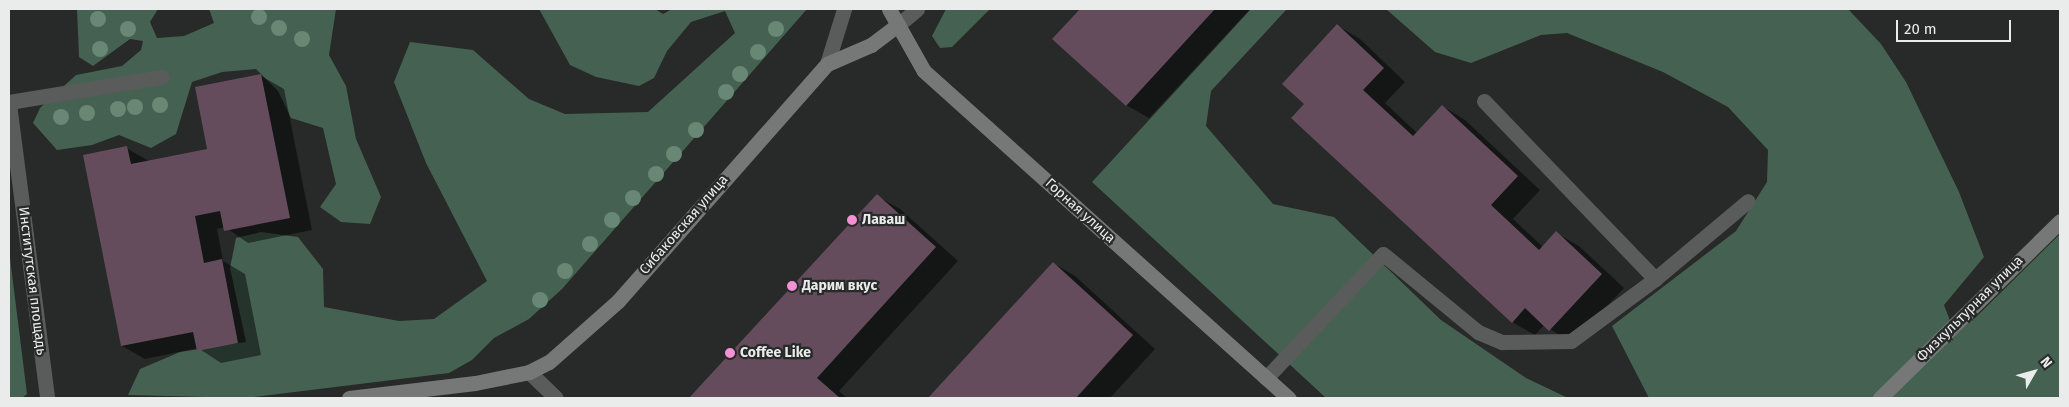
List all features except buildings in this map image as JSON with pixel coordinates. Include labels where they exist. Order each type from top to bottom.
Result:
[{"type":"street","name":"Сибаковская улица","points":[[349,398],[529,372],[549,362],[618,301],[827,64],[844,9]]},
{"type":"street","name":"Горная улица","points":[[890,9],[924,72],[1289,398]]},
{"type":"street","name":"Сибаковская улица","points":[[827,64],[871,45],[917,9]]},
{"type":"street","points":[[9,103],[162,77]]},
{"type":"street","points":[[1484,101],[1656,279]]},
{"type":"street","name":"Институтская площадь","points":[[9,103],[48,398]]},
{"type":"street","points":[[1266,378],[1383,254],[1478,332],[1502,342],[1570,341],[1656,279],[1748,201]]},
{"type":"street","name":"Физкультурная улица","points":[[1880,398],[2060,221]]},
{"type":"street","points":[[529,372],[556,398]]},
{"type":"green space","points":[[77,9],[158,9],[150,22],[157,38],[184,36],[214,23],[209,9],[336,9],[329,55],[346,86],[356,139],[381,197],[370,224],[341,222],[320,207],[336,184],[323,128],[291,118],[278,91],[256,69],[222,72],[192,82],[176,134],[151,148],[119,135],[92,145],[57,150],[33,123],[40,108],[76,75],[122,66],[141,50],[143,41],[130,39],[93,66],[79,57]]},
{"type":"green space","points":[[539,9],[655,9],[663,14],[672,9],[807,9],[562,289],[529,319],[494,338],[472,360],[449,373],[246,398],[128,395],[140,369],[180,352],[246,342],[230,268],[236,238],[261,232],[298,237],[323,269],[324,307],[399,321],[434,319],[487,281],[426,163],[394,82],[410,42],[473,50],[529,99],[565,114],[648,112],[735,33],[725,11],[691,22],[667,51],[654,78],[639,86],[596,77],[570,65]]},
{"type":"green space","points":[[946,9],[990,9],[952,47],[940,48],[932,36]]},
{"type":"green space","points":[[1251,9],[1287,9],[1211,91],[1206,126],[1273,204],[1334,217],[1441,320],[1526,378],[1568,398],[1326,398],[1092,182]]},
{"type":"green space","points":[[1386,9],[1848,9],[1881,44],[1906,82],[1959,192],[1984,257],[1944,305],[1954,331],[1975,318],[2060,234],[2060,398],[1649,398],[1612,326],[1736,231],[1767,182],[1768,150],[1728,107],[1663,72],[1567,33],[1541,35],[1471,63],[1435,52]]},
{"type":"green space","points":[[9,250],[27,394],[22,398],[9,398]]},
{"type":"place","name":"Лаваш","points":[[852,220]]},
{"type":"place","name":"Дарим вкус","points":[[792,286]]},
{"type":"place","name":"Coffee Like","points":[[730,353]]}]
